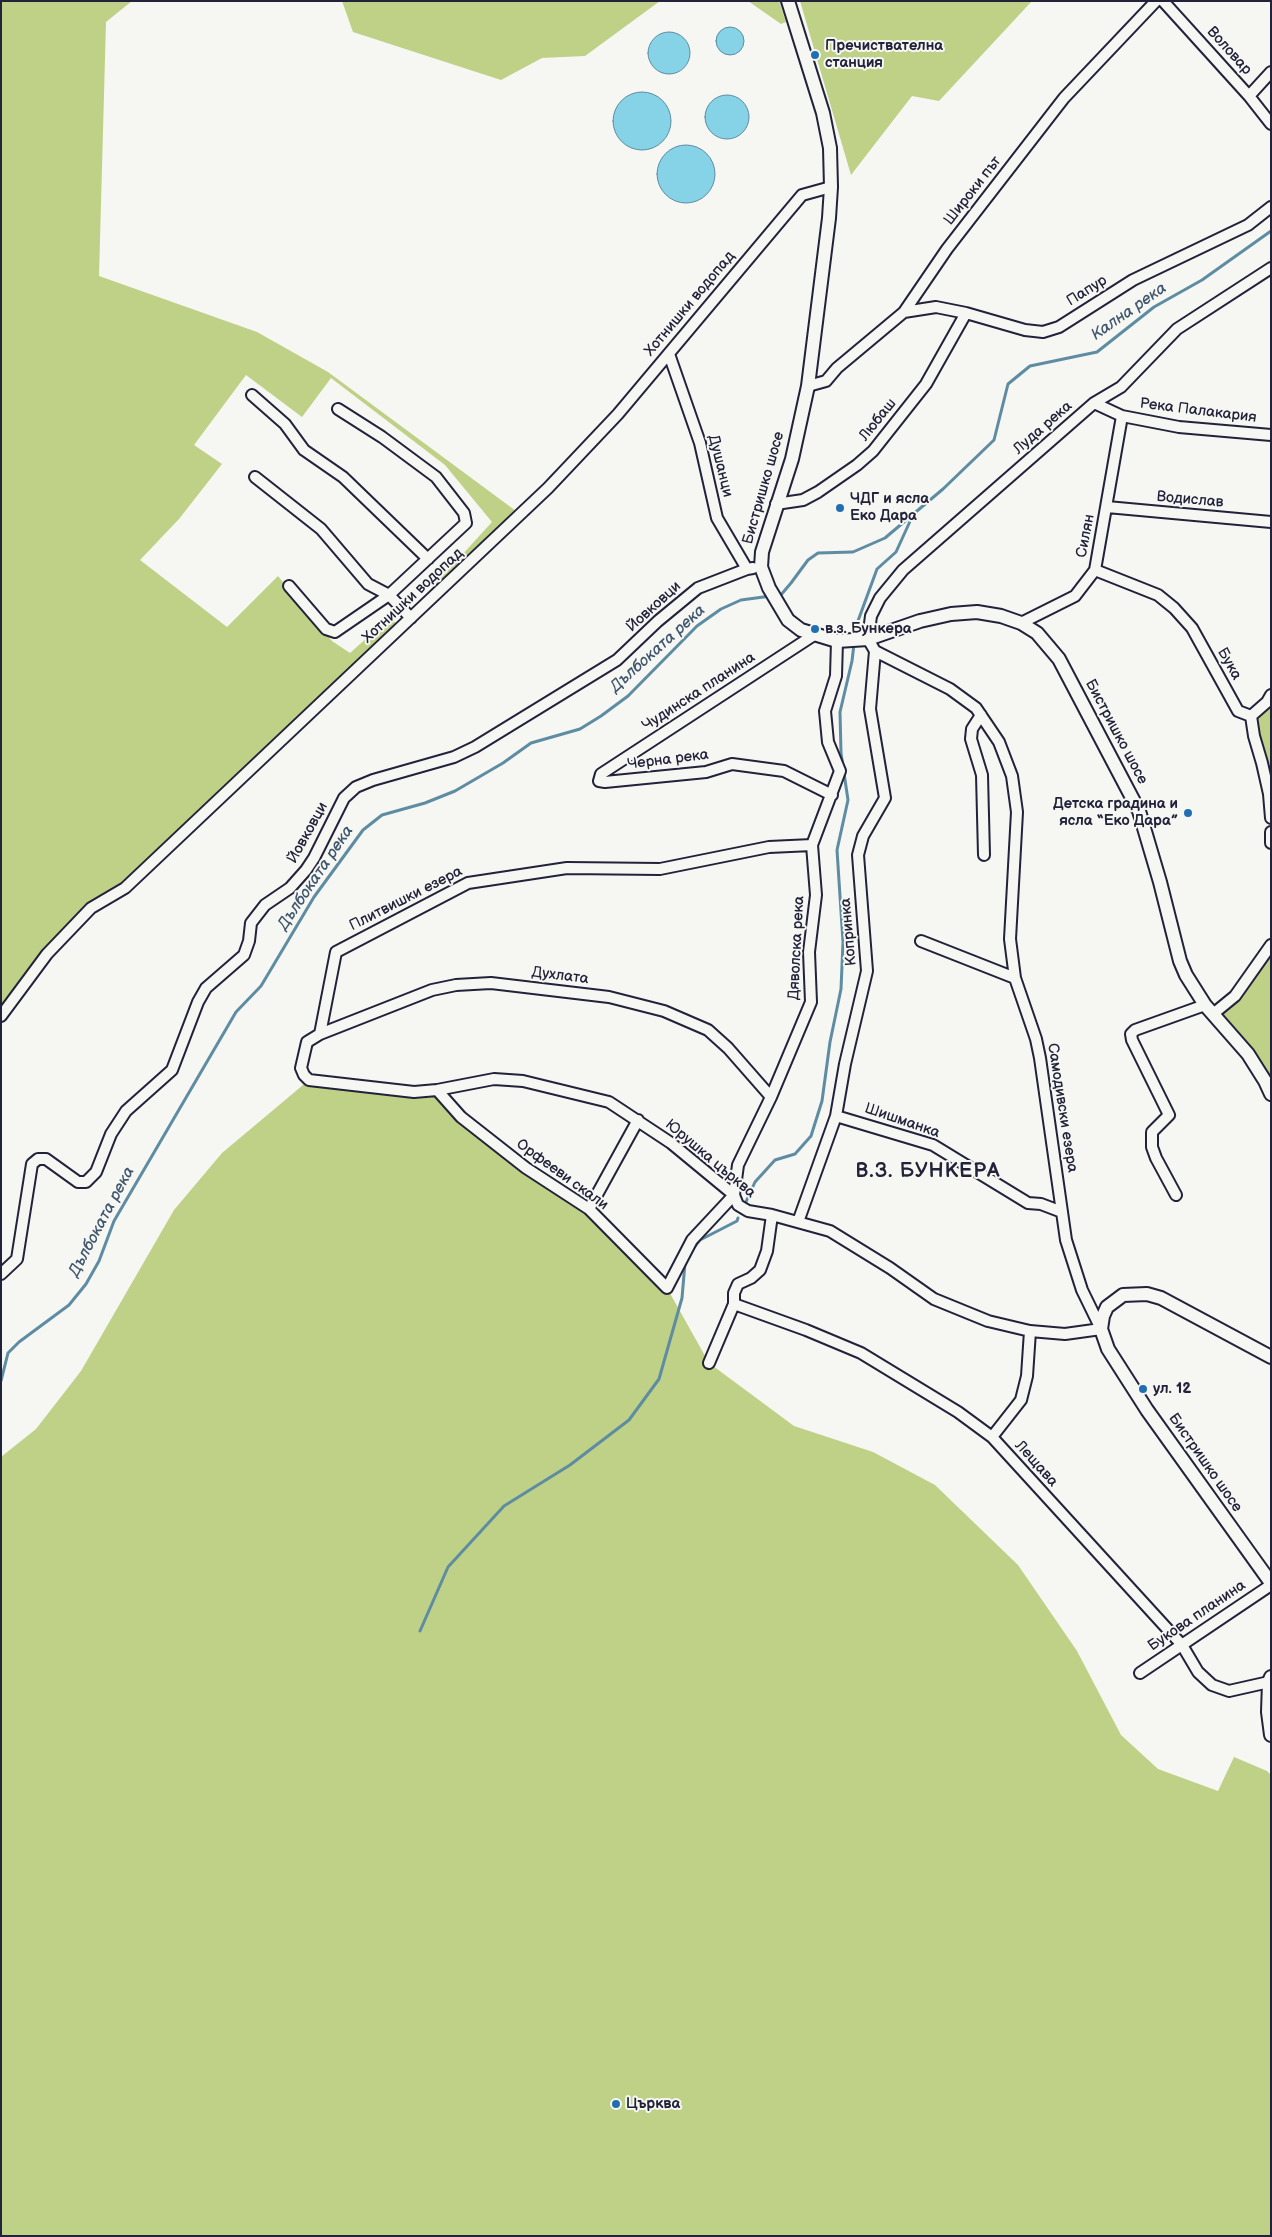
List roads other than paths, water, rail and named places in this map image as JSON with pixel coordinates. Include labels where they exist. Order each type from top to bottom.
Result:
[{"type":"street","name":"Бистришко шосе","points":[[788,1],[823,113],[830,148],[830,218],[808,386],[792,459],[764,543],[761,567],[769,588],[788,620],[801,630],[837,641],[868,640],[920,622],[952,614],[977,612],[1000,616],[1021,623],[1037,633],[1059,659],[1130,792],[1147,835],[1180,961],[1193,989],[1268,1080],[1271,1094]]},
{"type":"street","name":"Широки път","points":[[808,386],[826,382],[837,368],[904,312],[947,249],[1064,98],[1156,1]]},
{"type":"street","name":"Воловар","points":[[1163,1],[1249,96],[1271,124]]},
{"type":"street","points":[[1249,96],[1271,72]]},
{"type":"street","name":"Хотнишки водопад","points":[[1,1016],[47,954],[91,908],[126,888],[548,488],[618,414],[802,195],[831,187]]},
{"type":"street","name":"Папур","points":[[904,312],[936,307],[966,313],[1025,330],[1043,332],[1059,327],[1133,280],[1248,225],[1271,206]]},
{"type":"street","name":"Луда река","points":[[868,640],[871,616],[880,598],[903,570],[1094,403],[1121,387],[1177,328],[1271,268]]},
{"type":"street","name":"Любаш","points":[[776,504],[803,500],[818,492],[857,465],[873,451],[926,384],[966,313]]},
{"type":"street","name":"Душанци","points":[[669,354],[700,443],[717,518],[747,569]]},
{"type":"street","points":[[252,395],[285,424],[304,450],[344,477],[428,559]]},
{"type":"street","name":"Река Палакария","points":[[1094,403],[1122,416],[1179,427],[1271,435]]},
{"type":"street","points":[[289,586],[326,628],[335,632],[389,595],[463,527],[466,518],[436,477],[382,437],[338,409]]},
{"type":"street","name":"Силян","points":[[1021,623],[1075,596],[1095,570],[1122,416]]},
{"type":"street","points":[[255,477],[321,529],[368,584],[389,595],[411,618]]},
{"type":"street","name":"Водислав","points":[[1107,507],[1271,522]]},
{"type":"street","points":[[747,569],[761,567]]},
{"type":"street","name":"Йовковци","points":[[1,1274],[17,1260],[32,1164],[38,1159],[46,1159],[78,1182],[86,1182],[96,1172],[110,1134],[126,1111],[172,1070],[198,1002],[206,988],[244,956],[249,941],[251,923],[265,905],[290,888],[306,870],[344,798],[356,787],[372,780],[454,757],[475,747],[617,660],[698,588],[747,569]]},
{"type":"street","name":"Бука","points":[[1095,570],[1158,596],[1174,608],[1192,628],[1238,711],[1251,716]]},
{"type":"street","name":"Чудинска планина","points":[[600,774],[814,635]]},
{"type":"street","points":[[868,640],[875,651]]},
{"type":"street","name":"Дяволска река","points":[[734,1195],[738,1165],[771,1098],[812,1002],[810,952],[816,895],[812,845],[840,771],[828,742],[825,710],[836,676],[837,641]]},
{"type":"street","name":"Самодивски езера","points":[[875,651],[950,690],[968,702],[981,715],[999,742],[1012,776],[1016,796],[1018,829],[1010,939],[1015,978],[1036,1039],[1040,1058],[1066,1240],[1082,1290],[1102,1329]]},
{"type":"street","name":"Копринка","points":[[798,1222],[836,1116],[845,1064],[867,971],[858,855],[863,836],[885,798],[870,709],[875,651]]},
{"type":"street","points":[[1271,695],[1267,702],[1251,716],[1254,736],[1267,786],[1271,818]]},
{"type":"street","points":[[981,715],[972,729],[971,739],[982,776],[984,855]]},
{"type":"street","name":"Черна река","points":[[600,774],[599,781],[605,782],[706,772],[732,764],[784,771],[832,795]]},
{"type":"street","points":[[1271,832],[1271,843]]},
{"type":"street","name":"Плитвишки езера","points":[[320,1034],[336,952],[468,883],[568,868],[660,868],[769,847],[812,845]]},
{"type":"street","points":[[921,941],[1015,978]]},
{"type":"street","points":[[1176,1194],[1152,1147],[1152,1132],[1169,1115],[1132,1040],[1131,1034],[1135,1030],[1209,1009],[1235,996],[1271,946]]},
{"type":"street","name":"Духлата","points":[[320,1034],[432,990],[456,984],[491,983],[609,997],[664,1012],[708,1030],[728,1048],[771,1098]]},
{"type":"street","name":"Юрушка църква","points":[[320,1034],[307,1042],[304,1051],[301,1068],[309,1080],[414,1092],[437,1090],[494,1079],[523,1081],[609,1102],[671,1142],[734,1195],[738,1205],[748,1211],[772,1215],[830,1231],[890,1268],[934,1299],[988,1321],[1030,1331],[1065,1334],[1102,1329]]},
{"type":"street","name":"Орфееви скали","points":[[437,1090],[461,1117],[526,1168],[589,1209],[666,1288],[692,1240],[734,1195]]},
{"type":"street","name":"Шишманка","points":[[836,1116],[933,1145],[1028,1203],[1041,1204],[1062,1212]]},
{"type":"street","points":[[589,1209],[638,1120]]},
{"type":"street","points":[[709,1363],[734,1304],[734,1293],[738,1284],[751,1278],[760,1270],[767,1251],[772,1215]]},
{"type":"street","points":[[1102,1329],[1103,1316],[1107,1307],[1114,1300],[1123,1295],[1147,1294],[1161,1298],[1271,1357]]},
{"type":"street","name":"Лещава","points":[[734,1304],[860,1352],[958,1412],[992,1437],[1182,1645],[1198,1672],[1212,1685],[1230,1691],[1270,1680]]},
{"type":"street","name":"Бистришко шосе","points":[[1102,1329],[1108,1349],[1147,1410],[1271,1584]]},
{"type":"street","points":[[992,1437],[1021,1400],[1027,1376],[1030,1331]]},
{"type":"street","name":"Букова планина","points":[[1140,1673],[1271,1584]]},
{"type":"street","points":[[1270,1680],[1271,1735]]},
{"type":"water","points":[[730,27],[740,31],[744,41],[740,51],[730,55],[720,51],[716,41],[720,31]]},
{"type":"water","points":[[665,32],[673,32],[684,38],[690,53],[684,68],[673,74],[665,74],[654,68],[648,57],[648,49],[654,38]]},
{"type":"water","points":[[636,92],[648,92],[663,100],[671,115],[671,127],[663,142],[648,150],[636,150],[621,142],[613,127],[613,115],[621,100]]},
{"type":"water","points":[[727,95],[739,99],[745,105],[749,117],[745,129],[739,135],[727,139],[715,135],[709,129],[705,117],[709,105],[715,99]]},
{"type":"water","points":[[680,145],[692,145],[707,153],[715,168],[715,180],[707,195],[692,203],[680,203],[665,195],[657,180],[657,168],[665,153]]},
{"type":"waterway","name":"Кална река","points":[[777,596],[780,596],[808,560],[818,553],[853,552],[885,538],[943,489],[994,440],[1008,384],[1030,366],[1097,352],[1154,307],[1202,280],[1271,231]]},
{"type":"waterway","points":[[854,637],[855,629],[877,569],[896,552],[912,517]]},
{"type":"waterway","name":"Дълбоката река","points":[[1,1381],[8,1353],[19,1342],[69,1305],[86,1284],[99,1261],[114,1221],[236,1012],[261,986],[314,897],[363,830],[382,815],[425,803],[455,791],[503,763],[531,743],[580,729],[628,696],[697,626],[721,609],[741,600],[771,596]]},
{"type":"waterway","points":[[745,1204],[755,1182],[775,1160],[795,1154],[811,1136],[822,1101],[830,1042],[841,989],[843,942],[837,850],[848,800],[841,753],[840,712],[854,644]]},
{"type":"waterway","points":[[691,1251],[700,1240],[737,1221],[738,1218]]},
{"type":"waterway","points":[[420,1631],[448,1567],[504,1506],[570,1465],[629,1420],[659,1379],[682,1298],[685,1263]]},
{"type":"place","name":"Пречиствателна станция","points":[[815,55]]},
{"type":"place","name":"ЧДГ и ясла Еко Дара","points":[[840,508]]},
{"type":"place","name":"в.з. Бункера","points":[[815,629]]},
{"type":"place","name":"Детска градина и ясла “Еко Дара”","points":[[1188,813]]},
{"type":"place","name":"ул. 12","points":[[1143,1389]]},
{"type":"place","name":"Църква","points":[[616,2104]]},
{"type":"district","name":"В.З. БУНКЕРА","points":[[928,1172]]}]
